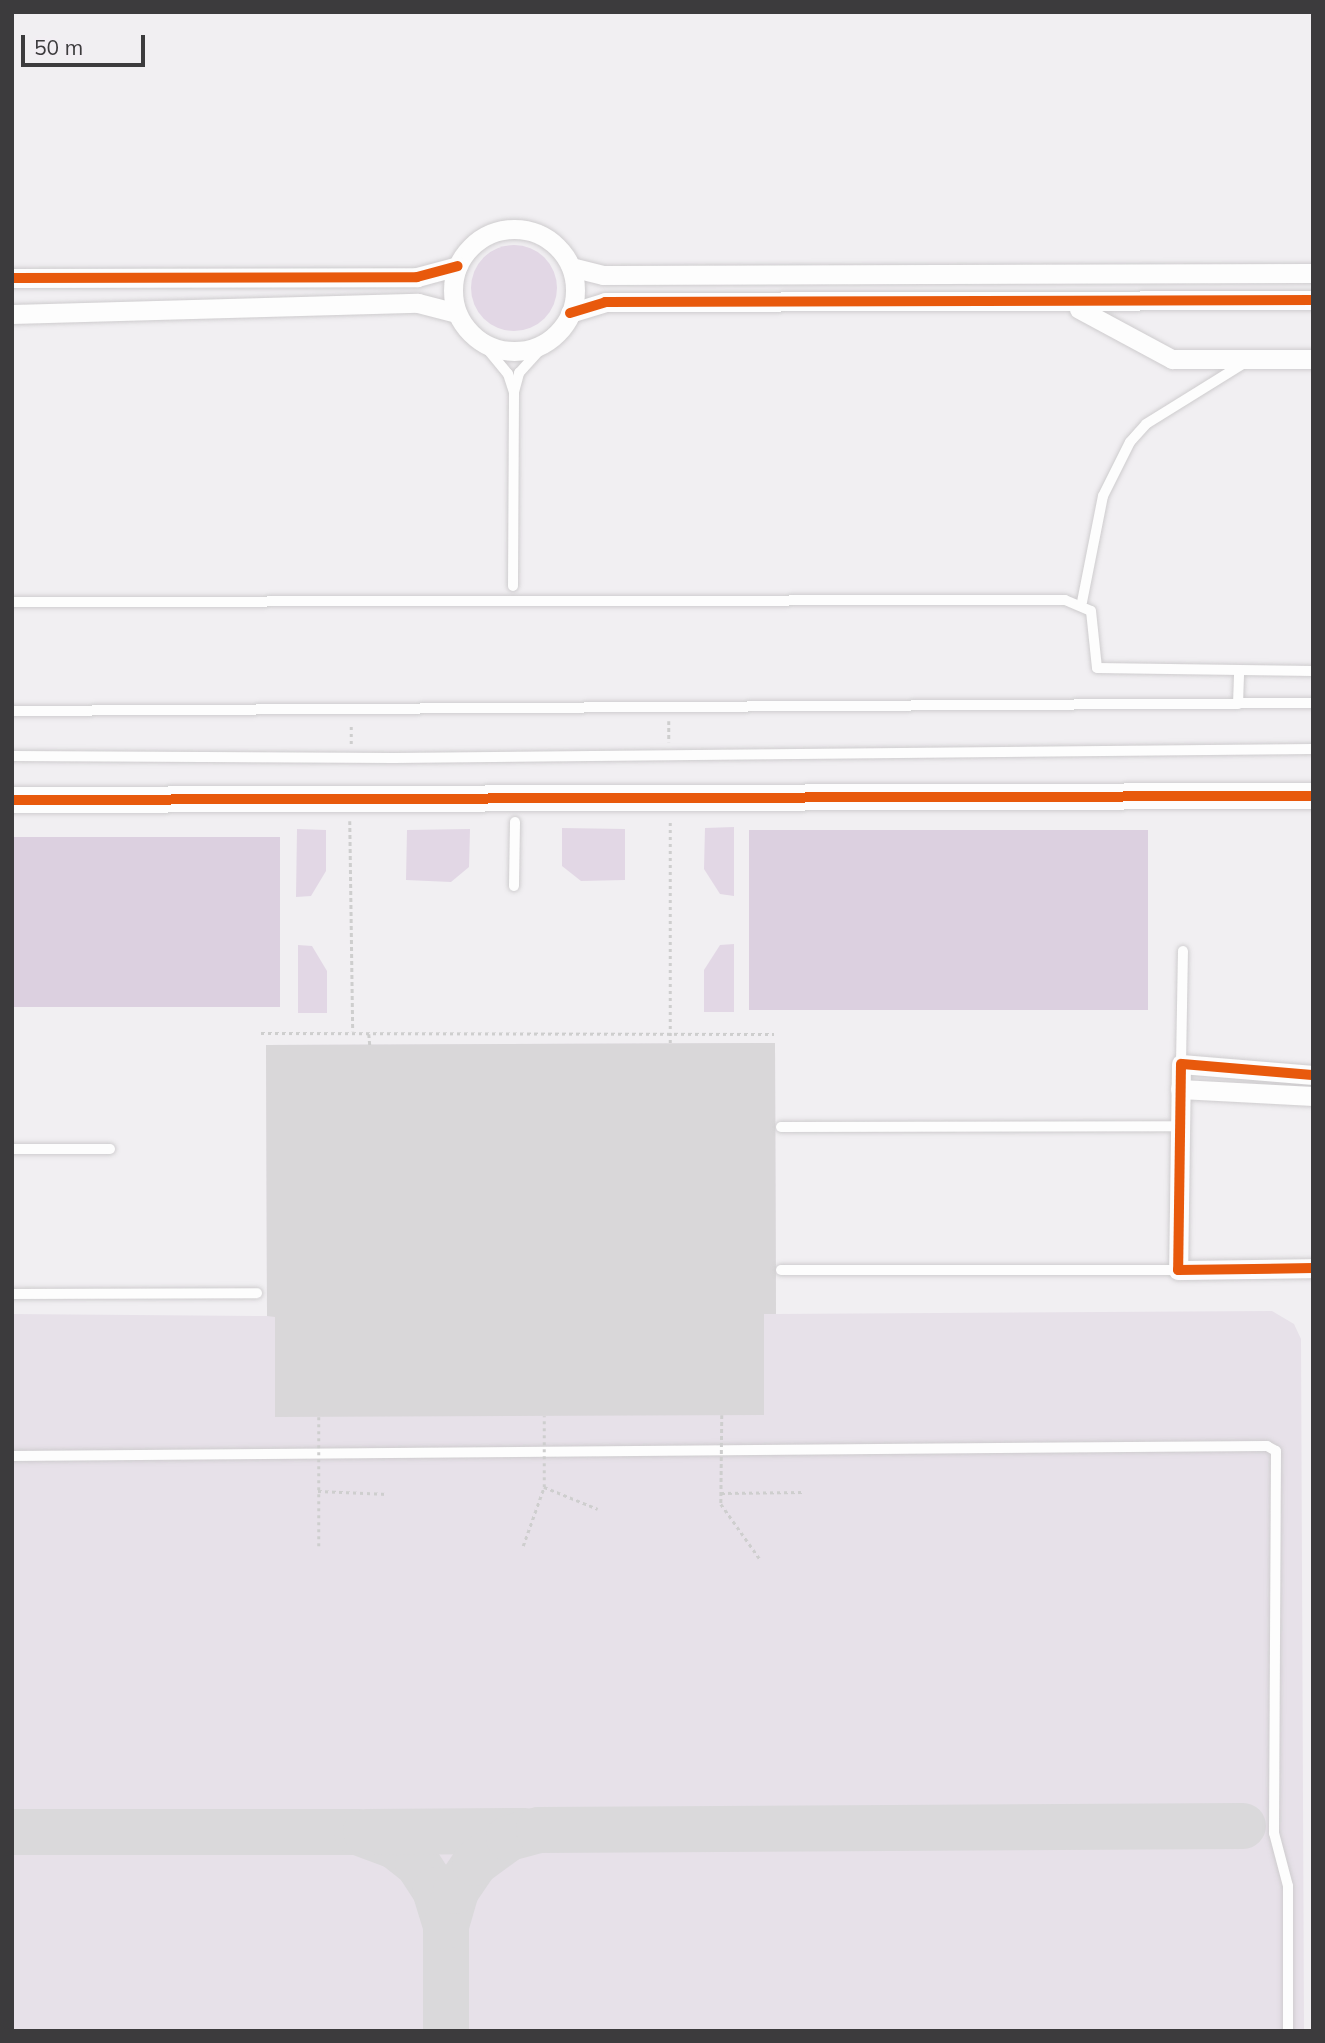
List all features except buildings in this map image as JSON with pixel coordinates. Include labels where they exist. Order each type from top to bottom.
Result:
[{"type":"street","points":[[571,267],[575,298],[570,313],[548,341],[513,351],[480,340],[457,313],[453,297],[458,266],[469,248],[504,229],[544,237],[571,267],[603,275],[1313,273]]},
{"type":"street","points":[[12,278],[417,277],[458,266]]},
{"type":"street","points":[[570,313],[605,302],[1051,304],[1313,300]]},
{"type":"street","points":[[12,314],[418,303],[457,313]]},
{"type":"street","points":[[1051,304],[1091,311],[1172,359],[1313,359]]},
{"type":"street","points":[[12,800],[1313,796]]},
{"type":"street","points":[[1313,1074],[1181,1064],[1178,1270],[1313,1268]]},
{"type":"street","points":[[1180,1089],[1313,1096]]},
{"type":"lane","points":[[480,340],[508,374],[514,393]]},
{"type":"lane","points":[[513,586],[514,393],[519,373],[548,341]]},
{"type":"lane","points":[[1252,359],[1146,425],[1130,442],[1103,496],[1082,602],[1096,626],[1097,668],[1313,671]]},
{"type":"lane","points":[[12,602],[1082,602]]},
{"type":"lane","points":[[1238,704],[1239,671]]},
{"type":"lane","points":[[12,711],[1313,703]]},
{"type":"lane","points":[[12,755],[670,757],[1313,748]]},
{"type":"lane","points":[[514,886],[515,822]]},
{"type":"lane","points":[[1181,1064],[1183,951]]},
{"type":"lane","points":[[781,1127],[1180,1125]]},
{"type":"lane","points":[[12,1149],[110,1149]]},
{"type":"lane","points":[[780,1270],[1178,1270]]},
{"type":"lane","points":[[12,1294],[257,1293]]},
{"type":"lane","points":[[12,1455],[1267,1446],[1276,1451],[1274,1833],[1288,1886],[1288,2031]]},
{"type":"path","points":[[669,708],[670,757]]},
{"type":"path","points":[[351,709],[351,758]]},
{"type":"path","points":[[670,797],[670,1043]]},
{"type":"path","points":[[350,799],[353,1033]]},
{"type":"path","points":[[261,1033],[774,1034]]},
{"type":"path","points":[[369,1033],[370,1045]]},
{"type":"path","points":[[722,1415],[721,1504],[760,1559]]},
{"type":"path","points":[[523,1546],[544,1487],[544,1416]]},
{"type":"path","points":[[319,1417],[319,1550]]},
{"type":"path","points":[[544,1487],[598,1508]]},
{"type":"path","points":[[318,1491],[387,1494]]},
{"type":"path","points":[[721,1493],[805,1492]]},
{"type":"shaded area","points":[[514,245],[538,252],[550,264],[557,288],[550,312],[538,324],[514,331],[490,324],[478,312],[471,288],[478,264],[490,252]]},
{"type":"shaded area","points":[[734,827],[734,896],[720,894],[704,869],[705,828]]},
{"type":"shaded area","points":[[562,828],[625,829],[625,880],[581,881],[562,866]]},
{"type":"shaded area","points":[[297,829],[326,830],[326,871],[311,896],[296,897]]},
{"type":"shaded area","points":[[470,829],[469,867],[451,882],[406,880],[407,830]]},
{"type":"shaded area","points":[[749,830],[1148,830],[1148,1010],[749,1010]]},
{"type":"shaded area","points":[[12,837],[280,837],[280,1007],[12,1007]]},
{"type":"shaded area","points":[[734,944],[734,1012],[704,1012],[704,970],[720,945]]},
{"type":"shaded area","points":[[298,945],[312,946],[327,971],[327,1013],[298,1013]]},
{"type":"shaded area","points":[[775,1043],[776,1314],[1272,1311],[1294,1324],[1301,1339],[1304,2031],[12,2031],[12,1314],[267,1316],[266,1045]]},
{"type":"taxiway","points":[[446,2031],[446,1926],[456,1891],[475,1863],[509,1838],[539,1830],[1243,1826]]},
{"type":"taxiway","points":[[366,1832],[525,1831]]},
{"type":"taxiway","points":[[12,1832],[357,1832],[395,1846],[418,1864],[435,1890],[446,1926]]},
{"type":"cycle path","points":[[12,278],[417,277],[458,266]]},
{"type":"cycle path","points":[[570,313],[605,302],[1313,300]]},
{"type":"cycle path","points":[[12,800],[1313,796]]},
{"type":"cycle path","points":[[1313,1075],[1181,1064],[1178,1270],[1313,1268]]}]
